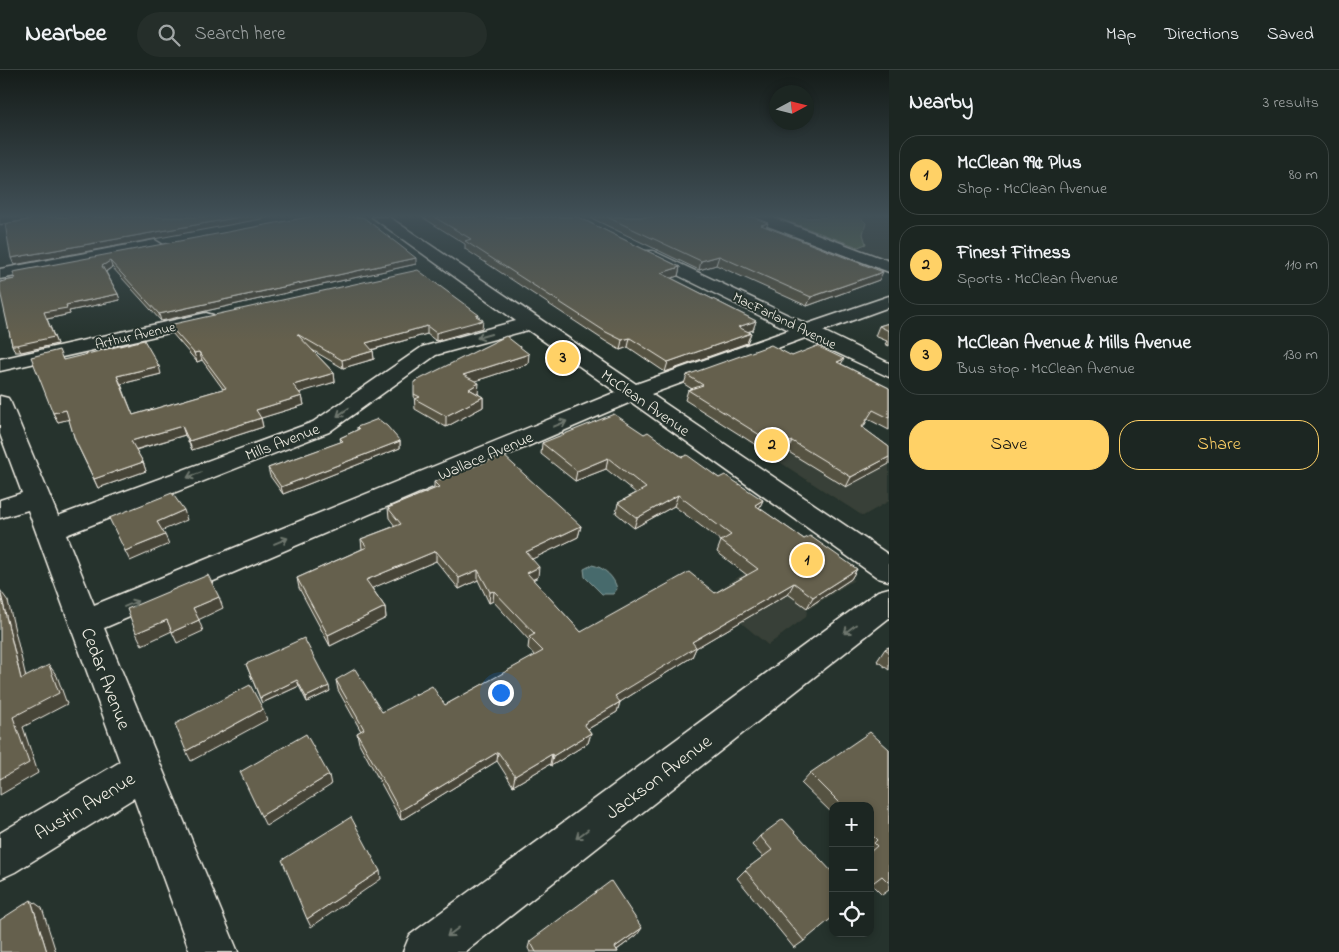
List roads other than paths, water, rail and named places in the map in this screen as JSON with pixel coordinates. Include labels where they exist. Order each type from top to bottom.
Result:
[{"type":"street","points":[[0,274],[86,258]]},
{"type":"street","name":"McClean Avenue","points":[[427,258],[436,267],[531,323],[889,570]]},
{"type":"street","name":"MacFarland Avenue","points":[[657,258],[889,370]]},
{"type":"street","points":[[866,258],[889,267]]},
{"type":"street","name":"Wallace Avenue","points":[[86,622],[633,393],[889,301]]},
{"type":"street","name":"Arthur Avenue","points":[[0,366],[226,314]]},
{"type":"street","name":"Mills Avenue","points":[[50,530],[322,427],[429,351],[531,323]]},
{"type":"street","name":"Cedar Avenue","points":[[0,403],[214,952]]},
{"type":"street","points":[[0,509],[37,498]]},
{"type":"street","name":"Jackson Avenue","points":[[427,952],[889,600]]},
{"type":"street","name":"Austin Avenue","points":[[0,857],[143,770]]},
{"type":"water","points":[[592,565],[601,568],[611,577],[617,589],[613,594],[602,594],[585,577],[584,569]]},
{"type":"place","name":"McClean Avenue & Mills Avenue","points":[[563,358]]},
{"type":"place","name":"Finest Fitness","points":[[772,445]]},
{"type":"place","name":"McClean 99¢ Plus","points":[[807,560]]}]
